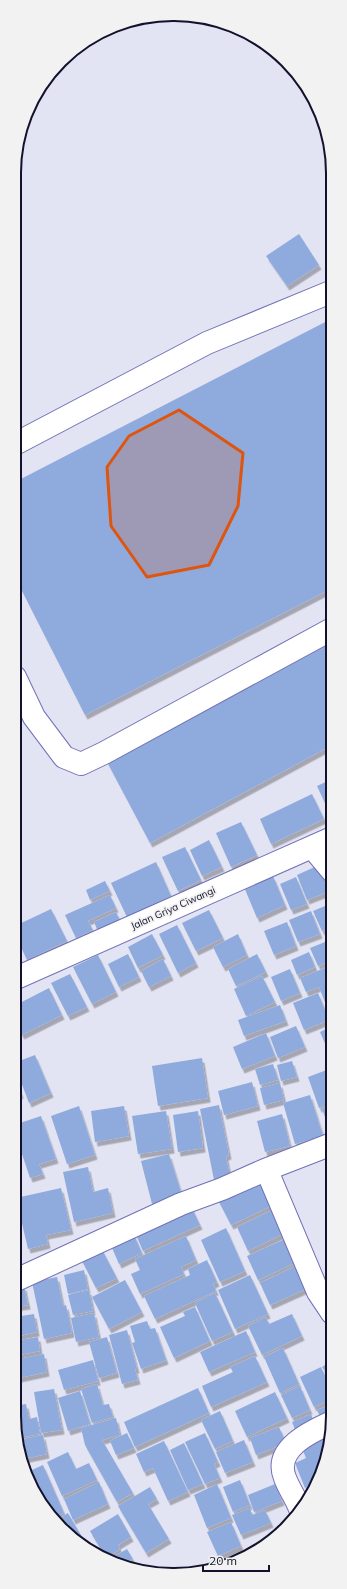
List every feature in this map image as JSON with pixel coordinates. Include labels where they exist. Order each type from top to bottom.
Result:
[{"type":"street","points":[[21,441],[207,343],[326,293]]},
{"type":"street","points":[[21,690],[34,717],[64,756],[81,764],[104,753],[326,632]]},
{"type":"street","name":"Jalan Griya Ciwangi","points":[[21,976],[326,841]]},
{"type":"street","points":[[312,847],[326,864]]},
{"type":"street","points":[[21,1278],[146,1220],[326,1146]]},
{"type":"street","points":[[265,1170],[270,1178],[318,1292],[326,1304]]},
{"type":"street","points":[[297,1504],[284,1477],[282,1465],[285,1453],[313,1430],[326,1425]]},
{"type":"highlighted area","points":[[179,410],[243,453],[238,506],[209,565],[147,577],[111,526],[107,467],[129,436]]},
{"type":"building","points":[[299,234],[319,265],[287,286],[266,256]]},
{"type":"building","points":[[326,322],[326,591],[85,715],[21,589],[21,479]]},
{"type":"building","points":[[326,641],[326,748],[150,843],[106,760]]},
{"type":"building","points":[[326,782],[326,805],[317,786]]},
{"type":"building","points":[[312,794],[324,819],[271,844],[260,819]]},
{"type":"building","points":[[241,822],[257,855],[231,867],[216,833]]},
{"type":"building","points":[[209,840],[222,867],[202,876],[190,850]]},
{"type":"building","points":[[185,847],[201,880],[178,891],[162,857]]},
{"type":"building","points":[[156,862],[171,896],[127,917],[111,883]]},
{"type":"building","points":[[319,865],[326,882],[326,893],[307,900],[297,875]]},
{"type":"building","points":[[273,876],[285,905],[257,918],[244,887]]},
{"type":"building","points":[[296,877],[307,904],[291,910],[280,884]]},
{"type":"building","points":[[105,881],[110,891],[90,900],[86,890]]},
{"type":"building","points":[[110,895],[116,908],[88,921],[93,930],[76,938],[65,915]]},
{"type":"building","points":[[326,906],[326,929],[322,931],[313,911]]},
{"type":"building","points":[[51,909],[67,941],[27,960],[21,947],[21,923]]},
{"type":"building","points":[[209,910],[223,938],[196,951],[182,923]]},
{"type":"building","points":[[311,911],[320,934],[298,942],[289,920]]},
{"type":"building","points":[[116,912],[122,924],[99,934],[94,922]]},
{"type":"building","points":[[287,922],[296,946],[274,955],[264,931]]},
{"type":"building","points":[[177,925],[196,963],[178,973],[159,934]]},
{"type":"building","points":[[152,934],[163,955],[138,968],[128,947]]},
{"type":"building","points":[[238,934],[247,955],[223,967],[213,947]]},
{"type":"building","points":[[325,942],[326,963],[318,966],[310,948]]},
{"type":"building","points":[[309,952],[315,967],[297,975],[291,960]]},
{"type":"building","points":[[128,954],[139,977],[119,987],[108,964]]},
{"type":"building","points":[[257,954],[266,972],[236,986],[228,969]]},
{"type":"building","points":[[98,955],[116,992],[92,1004],[73,967]]},
{"type":"building","points":[[163,959],[171,976],[149,987],[141,971]]},
{"type":"building","points":[[326,967],[326,1005],[319,987],[306,992],[300,978]]},
{"type":"building","points":[[290,969],[300,993],[281,1001],[271,977]]},
{"type":"building","points":[[70,974],[87,1007],[68,1016],[51,983]]},
{"type":"building","points":[[262,976],[275,1002],[246,1016],[234,989]]},
{"type":"building","points":[[49,988],[62,1015],[22,1035],[21,1002]]},
{"type":"building","points":[[318,993],[326,1013],[326,1021],[304,1030],[293,1003]]},
{"type":"building","points":[[280,1005],[286,1021],[244,1036],[238,1020]]},
{"type":"building","points":[[296,1026],[305,1047],[278,1058],[270,1037]]},
{"type":"building","points":[[326,1029],[326,1046],[320,1032]]},
{"type":"building","points":[[266,1033],[275,1056],[242,1069],[233,1047]]},
{"type":"building","points":[[35,1055],[51,1093],[29,1103],[21,1082],[21,1060]]},
{"type":"building","points":[[202,1058],[208,1098],[158,1106],[152,1066]]},
{"type":"building","points":[[292,1061],[297,1077],[281,1081],[277,1065]]},
{"type":"building","points":[[273,1064],[278,1080],[260,1085],[255,1069]]},
{"type":"building","points":[[326,1070],[326,1105],[319,1108],[308,1077]]},
{"type":"building","points":[[252,1082],[258,1106],[224,1115],[218,1091]]},
{"type":"building","points":[[280,1083],[284,1100],[264,1105],[260,1088]]},
{"type":"building","points":[[310,1095],[323,1136],[295,1144],[283,1103]]},
{"type":"building","points":[[219,1105],[229,1155],[226,1156],[230,1177],[214,1180],[200,1109]]},
{"type":"building","points":[[79,1106],[95,1155],[67,1164],[51,1116]]},
{"type":"building","points":[[124,1106],[129,1136],[95,1142],[91,1111]]},
{"type":"building","points":[[326,1108],[326,1120],[322,1109]]},
{"type":"building","points":[[166,1111],[172,1149],[138,1154],[132,1116]]},
{"type":"building","points":[[198,1111],[203,1148],[178,1152],[173,1115]]},
{"type":"building","points":[[282,1114],[290,1146],[265,1152],[257,1121]]},
{"type":"building","points":[[41,1116],[56,1159],[39,1164],[43,1174],[30,1178],[21,1151],[21,1123]]},
{"type":"building","points":[[169,1154],[182,1196],[152,1204],[141,1161]]},
{"type":"building","points":[[88,1167],[93,1192],[108,1188],[113,1213],[74,1222],[63,1172]]},
{"type":"building","points":[[257,1177],[271,1206],[231,1225],[216,1196]]},
{"type":"building","points":[[61,1188],[71,1230],[46,1235],[48,1244],[28,1249],[21,1219],[21,1197]]},
{"type":"building","points":[[190,1204],[200,1225],[143,1251],[134,1230]]},
{"type":"building","points":[[274,1209],[285,1233],[248,1251],[237,1227]]},
{"type":"building","points":[[226,1228],[245,1271],[220,1282],[201,1240]]},
{"type":"building","points":[[133,1233],[142,1253],[119,1264],[110,1243]]},
{"type":"building","points":[[186,1236],[196,1260],[181,1267],[184,1274],[140,1294],[131,1274],[140,1270],[135,1259]]},
{"type":"building","points":[[287,1238],[297,1262],[258,1280],[247,1256]]},
{"type":"building","points":[[99,1244],[117,1278],[96,1288],[79,1255]]},
{"type":"building","points":[[207,1260],[217,1282],[213,1284],[216,1291],[155,1319],[144,1296],[190,1275],[188,1269]]},
{"type":"building","points":[[298,1265],[308,1288],[270,1305],[260,1283]]},
{"type":"building","points":[[84,1270],[88,1289],[68,1294],[64,1275]]},
{"type":"building","points":[[250,1275],[268,1314],[235,1329],[218,1290]]},
{"type":"building","points":[[57,1277],[63,1306],[66,1305],[72,1333],[44,1339],[32,1282]]},
{"type":"building","points":[[125,1280],[142,1312],[109,1329],[92,1297]]},
{"type":"building","points":[[24,1286],[28,1305],[21,1306],[21,1287]]},
{"type":"building","points":[[89,1290],[93,1311],[73,1315],[68,1295]]},
{"type":"building","points":[[215,1293],[233,1332],[212,1341],[195,1303]]},
{"type":"building","points":[[195,1307],[210,1341],[174,1358],[160,1327],[185,1316],[183,1312]]},
{"type":"building","points":[[94,1313],[99,1337],[76,1342],[71,1318]]},
{"type":"building","points":[[34,1314],[37,1332],[21,1336],[21,1316]]},
{"type":"building","points":[[292,1314],[302,1336],[262,1355],[248,1326],[266,1317],[269,1324]]},
{"type":"building","points":[[147,1321],[150,1329],[155,1328],[166,1360],[141,1369],[132,1343],[135,1342],[130,1326]]},
{"type":"building","points":[[127,1330],[137,1369],[135,1369],[138,1380],[122,1384],[109,1335]]},
{"type":"building","points":[[246,1331],[255,1352],[209,1372],[200,1352]]},
{"type":"building","points":[[38,1337],[40,1351],[21,1355],[21,1340]]},
{"type":"building","points":[[107,1337],[117,1373],[99,1378],[89,1342]]},
{"type":"building","points":[[283,1348],[299,1384],[280,1393],[264,1357]]},
{"type":"building","points":[[44,1354],[47,1372],[21,1378],[21,1359]]},
{"type":"building","points":[[255,1356],[267,1382],[211,1407],[202,1386],[233,1372],[230,1367]]},
{"type":"building","points":[[93,1360],[98,1381],[64,1390],[58,1370]]},
{"type":"building","points":[[326,1364],[326,1373],[322,1367]]},
{"type":"building","points":[[321,1367],[326,1378],[326,1402],[314,1407],[300,1377]]},
{"type":"building","points":[[97,1384],[103,1405],[109,1404],[113,1417],[92,1423],[81,1389]]},
{"type":"building","points":[[300,1386],[310,1410],[292,1418],[281,1395]]},
{"type":"building","points":[[198,1388],[209,1413],[135,1447],[124,1422]]},
{"type":"building","points":[[54,1389],[62,1430],[41,1433],[34,1392]]},
{"type":"building","points":[[80,1391],[90,1424],[68,1431],[58,1398]]},
{"type":"building","points":[[275,1392],[287,1418],[247,1437],[235,1411]]},
{"type":"building","points":[[26,1404],[29,1419],[37,1417],[40,1434],[22,1437],[21,1405]]},
{"type":"building","points":[[326,1406],[326,1417],[321,1419],[317,1410]]},
{"type":"building","points":[[220,1411],[233,1441],[215,1449],[201,1420]]},
{"type":"building","points":[[311,1414],[315,1425],[296,1432],[292,1422]]},
{"type":"building","points":[[116,1418],[120,1435],[102,1440],[133,1493],[117,1502],[85,1445],[81,1428]]},
{"type":"building","points":[[279,1427],[286,1443],[256,1455],[250,1438]]},
{"type":"building","points":[[127,1433],[134,1448],[116,1455],[110,1441]]},
{"type":"building","points":[[205,1433],[218,1462],[214,1464],[220,1478],[205,1484],[185,1442]]},
{"type":"building","points":[[325,1433],[318,1465],[308,1487],[305,1488],[295,1463],[306,1458],[300,1443]]},
{"type":"building","points":[[43,1435],[47,1454],[27,1458],[23,1439]]},
{"type":"building","points":[[244,1440],[253,1462],[225,1473],[216,1452]]},
{"type":"building","points":[[164,1441],[188,1492],[168,1501],[153,1468],[144,1472],[136,1454]]},
{"type":"building","points":[[184,1443],[203,1484],[188,1490],[170,1450]]},
{"type":"building","points":[[68,1452],[76,1469],[89,1463],[97,1480],[62,1496],[47,1462]]},
{"type":"building","points":[[43,1465],[64,1513],[59,1516],[41,1492],[31,1470]]},
{"type":"building","points":[[240,1480],[250,1505],[233,1512],[223,1487]]},
{"type":"building","points":[[99,1482],[108,1504],[73,1520],[64,1499]]},
{"type":"building","points":[[217,1484],[231,1518],[207,1528],[194,1495]]},
{"type":"building","points":[[275,1484],[282,1501],[254,1512],[248,1495]]},
{"type":"building","points":[[150,1487],[157,1499],[148,1504],[169,1539],[146,1553],[118,1506]]},
{"type":"building","points":[[250,1508],[252,1515],[265,1510],[271,1523],[241,1535],[232,1515]]},
{"type":"building","points":[[68,1513],[82,1537],[73,1530],[61,1518]]},
{"type":"building","points":[[118,1514],[131,1537],[118,1545],[120,1549],[112,1554],[101,1550],[90,1531]]},
{"type":"building","points":[[231,1522],[241,1546],[218,1556],[207,1532]]},
{"type":"building","points":[[127,1549],[133,1559],[129,1561],[115,1556]]}]
